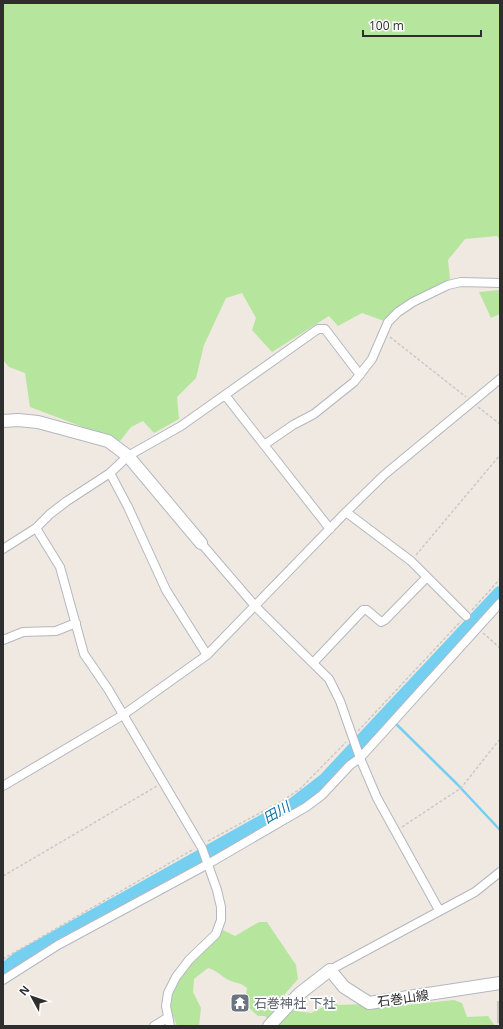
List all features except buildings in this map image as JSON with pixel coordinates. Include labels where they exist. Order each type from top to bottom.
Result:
[{"type":"main road","points":[[3,421],[18,420],[38,422],[108,441],[128,456],[201,543]]},
{"type":"main road","points":[[269,1026],[299,994],[330,970]]},
{"type":"main road","name":"石巻山線","points":[[330,970],[344,987],[370,1003],[500,983]]},
{"type":"street","points":[[264,445],[293,425],[314,414],[360,375],[372,359],[388,322],[398,312],[413,302],[448,285],[461,282],[500,283]]},
{"type":"street","points":[[3,549],[36,528],[50,514],[67,501],[110,473],[128,456],[181,426],[318,329],[325,329],[360,375]]},
{"type":"street","points":[[3,786],[123,715],[207,655],[384,475],[500,379]]},
{"type":"street","points":[[225,395],[330,529]]},
{"type":"street","points":[[110,473],[128,507],[166,590],[207,655]]},
{"type":"street","points":[[346,512],[411,561],[466,616]]},
{"type":"street","points":[[36,528],[60,567],[84,654],[164,782],[201,847],[208,862],[221,907],[220,920],[216,934],[189,960],[176,977],[168,993],[166,1006],[168,1022],[154,1026]]},
{"type":"street","points":[[201,543],[255,606],[329,679],[336,690],[359,755],[377,798],[439,910]]},
{"type":"street","points":[[314,663],[362,610],[367,610],[381,622],[385,620],[427,578]]},
{"type":"street","points":[[3,980],[58,945],[306,807],[322,795],[500,603]]},
{"type":"street","points":[[3,640],[24,632],[56,631],[76,623]]},
{"type":"street","points":[[330,970],[439,910],[475,892],[500,872]]},
{"type":"path","points":[[383,332],[500,424]]},
{"type":"path","points":[[411,561],[500,455]]},
{"type":"path","points":[[3,958],[282,801],[300,789],[353,738],[500,579]]},
{"type":"path","points":[[477,628],[500,648]]},
{"type":"path","points":[[396,831],[461,788],[500,739]]},
{"type":"path","points":[[3,876],[164,782]]},
{"type":"green space","points":[[3,3],[500,3],[500,239],[497,236],[465,239],[448,260],[450,279],[416,298],[387,322],[362,313],[338,326],[329,316],[272,352],[252,330],[256,318],[242,293],[226,298],[204,345],[196,378],[177,397],[179,419],[154,433],[143,421],[131,427],[120,441],[30,407],[25,373],[9,367],[3,360]]},
{"type":"green space","points":[[500,290],[500,314],[491,318],[479,292]]},
{"type":"green space","points":[[259,922],[267,922],[296,965],[298,979],[284,995],[289,1010],[311,1013],[323,1007],[326,999],[330,998],[338,1005],[365,1004],[387,1007],[454,1000],[462,1003],[467,1017],[488,1016],[495,1026],[274,1026],[265,1016],[258,1016],[245,1004],[247,988],[241,984],[230,981],[216,971],[208,968],[194,979],[193,992],[201,1008],[199,1026],[177,1026],[172,1011],[171,1000],[175,987],[186,969],[223,930],[235,936]]},
{"type":"waterway","name":"田川","points":[[3,971],[19,958],[294,804],[325,780],[500,593]]},
{"type":"waterway","points":[[386,714],[457,784],[500,830]]},
{"type":"place","name":"石巻神社 下社","points":[[240,1003]]}]
